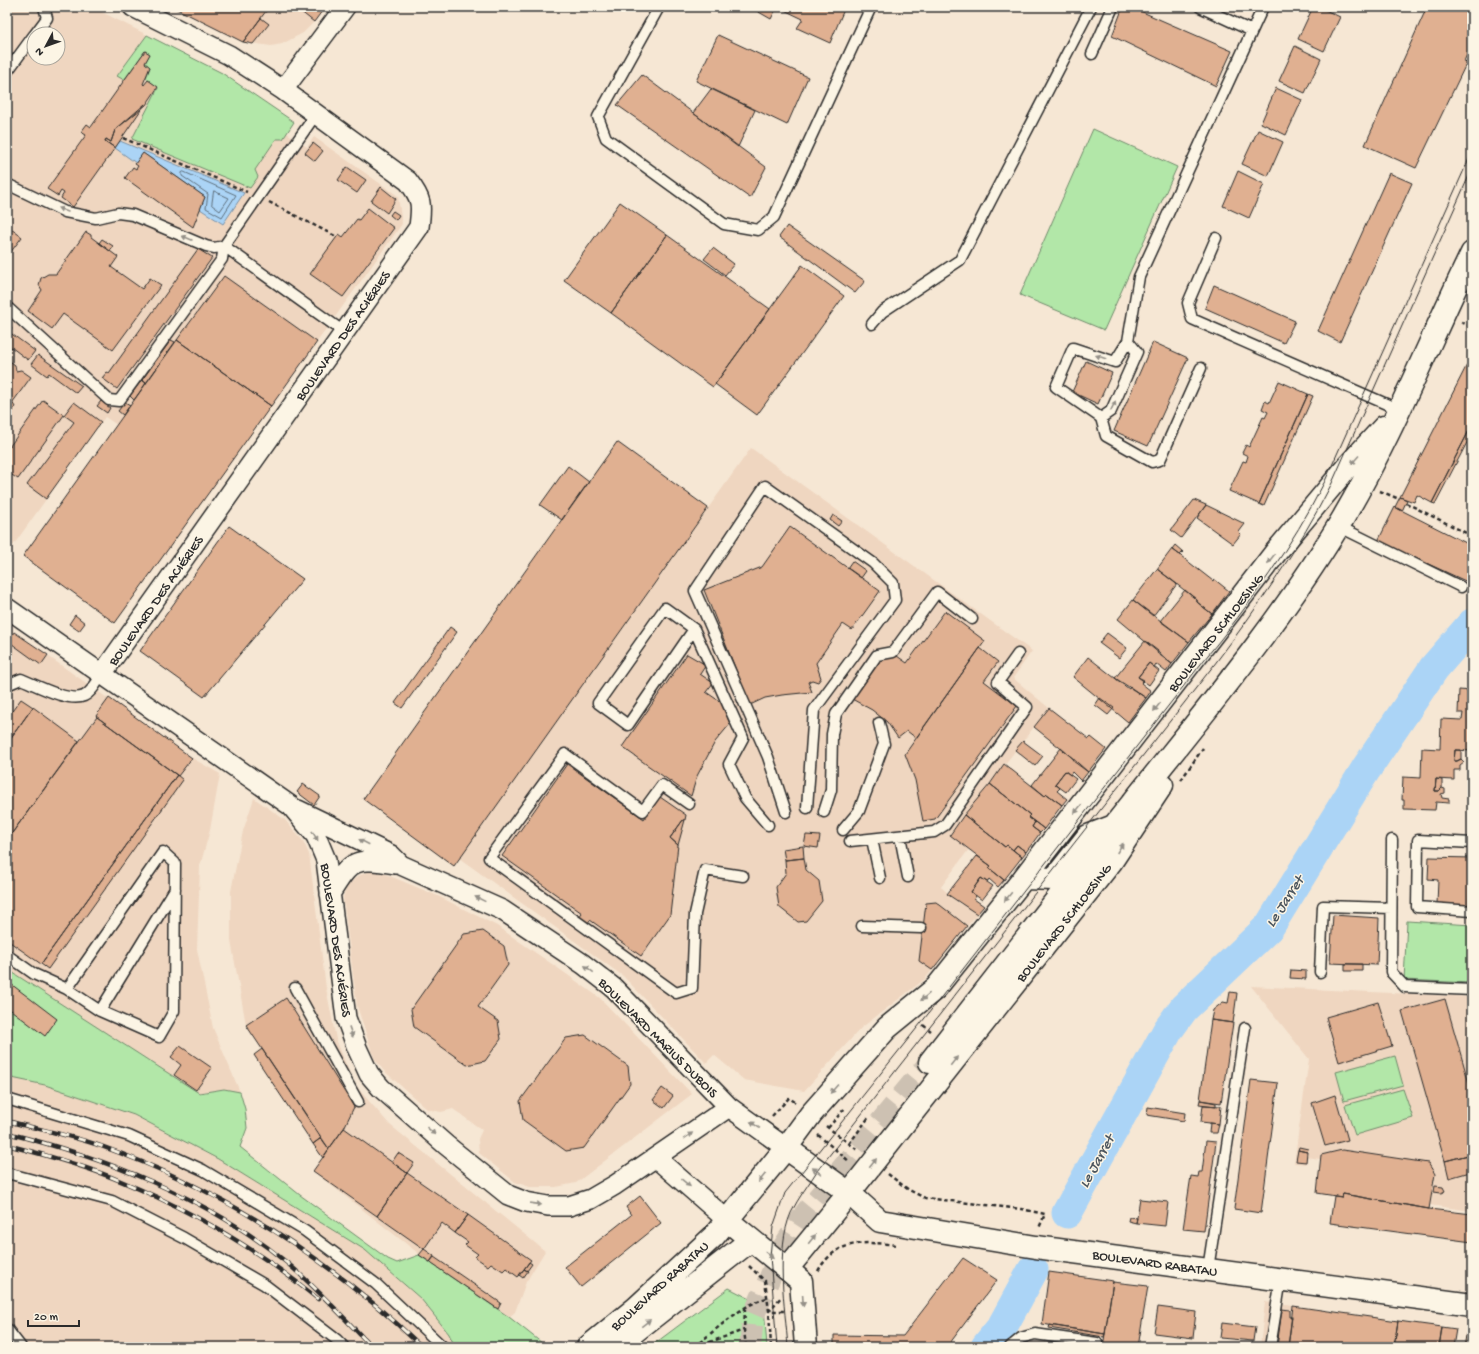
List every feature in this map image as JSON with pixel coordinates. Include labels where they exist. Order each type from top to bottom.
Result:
[{"type":"main road","name":"BOULEVARD SCHLOESING","points":[[930,1062],[1283,611],[1338,526],[1372,467],[1470,261]]},
{"type":"main road","name":"BOULEVARD SCHLOESING","points":[[786,1148],[813,1123],[887,1028],[936,988],[1024,878],[1276,552],[1348,466],[1400,410]]},
{"type":"main road","name":"BOULEVARD SCHLOESING","points":[[792,1273],[849,1193],[1111,862],[1165,781],[1249,672],[1260,639]]},
{"type":"main road","points":[[1024,878],[1054,879],[1088,836],[1114,826]]},
{"type":"main road","name":"BOULEVARD RABATAU","points":[[588,1347],[642,1303],[714,1236],[786,1148],[849,1193],[880,1221],[1045,1248],[1472,1305]]},
{"type":"main road","points":[[727,1220],[801,1281],[806,1347]]},
{"type":"main road","name":"BOULEVARD RABATAU","points":[[615,1347],[752,1240]]},
{"type":"street","name":"BOULEVARD DES ACIÉRIES","points":[[132,7],[230,55],[283,90],[408,181],[418,194],[421,211],[420,227],[102,674],[291,806],[316,836],[326,860],[346,1018],[357,1048],[370,1074],[382,1088],[446,1145],[508,1195],[526,1202],[548,1206],[569,1206],[590,1199],[656,1158],[729,1107]]},
{"type":"street","points":[[283,90],[345,7]]},
{"type":"street","points":[[7,608],[102,674]]},
{"type":"street","name":"BOULEVARD MARIUS DUBOIS","points":[[291,806],[391,855],[401,865]]},
{"type":"street","name":"BOULEVARD MARIUS DUBOIS","points":[[330,894],[343,873],[353,864],[366,860],[401,865],[502,910],[583,964],[614,988],[729,1107],[786,1148]]},
{"type":"street","points":[[656,1158],[727,1220]]},
{"type":"lane","points":[[40,26],[46,18],[44,7]]},
{"type":"lane","points":[[659,7],[598,117],[606,138],[724,224],[758,230],[774,217],[871,7]]},
{"type":"lane","points":[[872,324],[882,312],[960,260],[1091,7]]},
{"type":"lane","points":[[1092,54],[1113,7]]},
{"type":"lane","points":[[1200,7],[1252,31]]},
{"type":"lane","points":[[1201,368],[1160,460],[1152,462],[1106,436],[1101,418],[1056,387],[1073,348],[1115,362],[1128,341],[1139,277],[1263,7]]},
{"type":"lane","points":[[7,72],[26,46]]},
{"type":"lane","points":[[7,307],[110,400],[119,401],[222,259],[224,246],[316,114]]},
{"type":"lane","points":[[7,184],[65,212],[96,218],[118,213],[133,215],[206,246],[214,248],[224,246],[344,332]]},
{"type":"lane","points":[[1216,238],[1188,304],[1192,319],[1400,410]]},
{"type":"lane","points":[[1101,418],[1111,411],[1137,352],[1128,341]]},
{"type":"lane","points":[[786,812],[768,757],[695,591],[765,486],[873,563],[893,584],[895,600],[814,710],[807,808]]},
{"type":"lane","points":[[1338,526],[1461,588]]},
{"type":"lane","points":[[824,812],[831,790],[832,734],[836,714],[877,655],[893,652],[937,592],[972,619]]},
{"type":"lane","points":[[694,630],[628,725],[598,703],[665,608],[694,630],[744,738],[728,764],[745,798],[768,825]]},
{"type":"lane","points":[[850,841],[934,832],[945,825],[1027,707],[998,682],[1018,654]]},
{"type":"lane","points":[[7,685],[21,679],[68,698],[84,696],[94,688],[102,674]]},
{"type":"lane","points":[[843,830],[859,811],[884,744],[879,723]]},
{"type":"lane","points":[[689,804],[662,785],[643,811],[565,754],[489,858],[676,993],[692,988],[695,914],[704,870],[743,876]]},
{"type":"lane","points":[[900,836],[908,877]]},
{"type":"lane","points":[[872,839],[880,878]]},
{"type":"lane","points":[[1392,840],[1391,972],[1405,987],[1472,990]]},
{"type":"lane","points":[[1472,842],[1418,840],[1417,907],[1472,911]]},
{"type":"lane","points":[[7,955],[34,974],[67,990],[100,1011],[159,1037],[174,1011],[176,863],[163,852],[67,990]]},
{"type":"lane","points":[[100,1011],[176,888]]},
{"type":"lane","points":[[1320,972],[1323,906],[1391,908]]},
{"type":"lane","points":[[862,926],[921,928]]},
{"type":"lane","points":[[295,988],[358,1102]]},
{"type":"lane","points":[[1208,1269],[1245,1028]]},
{"type":"lane","points":[[7,1099],[129,1136],[203,1170],[311,1235],[376,1284],[444,1347]]},
{"type":"lane","points":[[7,1173],[112,1201],[184,1238],[265,1285],[344,1347]]},
{"type":"lane","points":[[1270,1347],[1280,1279]]},
{"type":"lane","points":[[7,1329],[21,1347]]},
{"type":"lane","points":[[1010,1347],[1021,1338],[1035,1334],[1097,1342]]},
{"type":"path","points":[[123,138],[258,197],[336,237]]},
{"type":"path","points":[[1406,503],[1472,536]]},
{"type":"path","points":[[906,1012],[934,1033]]},
{"type":"path","points":[[828,1128],[846,1106]]},
{"type":"path","points":[[849,1144],[869,1117]]},
{"type":"path","points":[[813,1123],[864,1174]]},
{"type":"path","points":[[813,1123],[828,1128],[855,1149]]},
{"type":"path","points":[[745,1262],[765,1281],[769,1311],[771,1347]]},
{"type":"path","points":[[769,1311],[792,1273]]},
{"type":"path","points":[[695,1347],[745,1308],[756,1301],[767,1298]]},
{"type":"path","points":[[745,1308],[744,1330],[746,1347]]},
{"type":"path","points":[[769,1311],[792,1310]]},
{"type":"path","points":[[695,1347],[744,1330]]},
{"type":"shaded area","points":[[7,7],[92,7],[222,73],[294,122],[287,133],[307,147],[314,137],[398,196],[402,224],[317,342],[224,276],[117,425],[105,417],[7,554]]},
{"type":"shaded area","points":[[174,7],[325,7],[314,22],[303,33],[282,44],[271,46],[243,42]]},
{"type":"shaded area","points":[[751,448],[1032,651],[1013,678],[1049,708],[950,834],[969,849],[941,887],[961,905],[963,903],[977,914],[925,979],[861,1028],[804,1091],[744,1080],[714,1055],[706,1063],[623,976],[459,858]]},
{"type":"shaded area","points":[[7,627],[192,758],[220,774],[210,830],[200,866],[197,949],[213,1028],[240,1092],[224,1089],[199,1093],[7,969]]},
{"type":"shaded area","points":[[254,798],[285,820],[303,841],[309,854],[326,988],[336,1039],[354,1084],[390,1125],[545,1251],[526,1282],[515,1312],[509,1317],[432,1264],[313,1171],[323,1158],[254,1055],[262,1049],[246,1025],[231,941],[231,891],[243,831]]},
{"type":"shaded area","points":[[371,871],[385,874],[438,896],[497,926],[565,973],[600,998],[692,1094],[576,1183],[556,1187],[530,1187],[515,1182],[479,1153],[478,1139],[482,1130],[453,1109],[441,1112],[427,1109],[383,1070],[374,1058],[357,1006],[343,897],[348,885],[358,876]]},
{"type":"shaded area","points":[[1251,986],[1472,997],[1472,1211],[1430,1205],[1435,1174],[1427,1163],[1342,1150],[1321,1155],[1320,1159],[1307,1157],[1306,1164],[1294,1163],[1309,1059]]},
{"type":"shaded area","points":[[7,1077],[45,1085],[134,1115],[218,1159],[365,1250],[421,1299],[449,1334],[455,1347],[7,1347]]},
{"type":"shaded area","points":[[1265,1302],[1293,1306],[1288,1347],[1260,1347]]},
{"type":"green space","points":[[147,35],[222,73],[294,122],[283,139],[276,139],[255,170],[258,177],[250,188],[132,139],[158,88],[146,78],[150,67],[145,63],[150,54],[145,51],[124,80],[117,76]]},
{"type":"green space","points":[[1093,129],[1177,167],[1104,330],[1020,295]]},
{"type":"green space","points":[[1407,921],[1472,925],[1472,983],[1404,980]]},
{"type":"green space","points":[[7,969],[199,1093],[224,1089],[240,1092],[245,1109],[247,1128],[240,1147],[300,1195],[388,1259],[397,1263],[419,1255],[509,1317],[547,1347],[455,1347],[449,1334],[421,1299],[365,1250],[218,1159],[134,1115],[45,1085],[7,1077]]},
{"type":"green space","points":[[1395,1056],[1403,1085],[1344,1101],[1336,1072]]},
{"type":"green space","points":[[1403,1089],[1413,1118],[1355,1135],[1345,1105]]},
{"type":"green space","points":[[729,1288],[764,1306],[767,1347],[650,1347]]},
{"type":"water","points":[[120,141],[244,193],[223,224],[200,209],[205,197],[143,153],[136,163],[115,148]]},
{"type":"building","points":[[173,7],[269,7],[243,42]]},
{"type":"building","points":[[295,7],[325,7],[314,22]]},
{"type":"building","points":[[750,7],[777,7],[771,19]]},
{"type":"building","points":[[778,7],[845,7],[830,43],[797,28],[803,19]]},
{"type":"building","points":[[1123,7],[1131,7],[1232,51],[1216,86],[1112,36]]},
{"type":"building","points":[[1313,7],[1319,7],[1340,17],[1324,51],[1298,39]]},
{"type":"building","points":[[1427,7],[1472,7],[1472,44],[1464,61],[1467,62],[1416,168],[1365,145]]},
{"type":"building","points":[[261,18],[269,24],[253,44],[243,42]]},
{"type":"building","points":[[718,35],[808,77],[787,125],[696,81]]},
{"type":"building","points":[[1295,46],[1321,59],[1305,93],[1279,81]]},
{"type":"building","points":[[145,51],[150,54],[145,63],[150,67],[143,84],[144,85],[148,80],[158,87],[146,105],[115,130],[111,142],[106,139],[105,141],[115,148],[73,207],[61,198],[64,193],[61,191],[58,196],[47,189],[86,135],[81,132],[87,124],[91,127]]},
{"type":"building","points":[[642,75],[766,167],[750,198],[617,105]]},
{"type":"building","points":[[1276,88],[1302,100],[1286,135],[1261,123]]},
{"type":"building","points":[[711,89],[755,110],[738,147],[693,113]]},
{"type":"building","points":[[145,104],[115,148],[105,141],[106,139],[111,142],[115,130]]},
{"type":"building","points":[[1258,130],[1283,142],[1268,176],[1242,164]]},
{"type":"building","points":[[313,143],[323,151],[315,161],[305,153]]},
{"type":"building","points":[[143,153],[205,197],[193,227],[125,178],[133,167],[136,169],[138,166],[135,164]]},
{"type":"building","points":[[347,167],[366,180],[357,193],[338,180]]},
{"type":"building","points":[[1238,171],[1264,184],[1249,218],[1223,206]]},
{"type":"building","points":[[1389,173],[1412,183],[1340,342],[1318,331]]},
{"type":"building","points":[[381,187],[396,199],[387,213],[371,201]]},
{"type":"building","points":[[620,202],[667,235],[611,313],[564,280]]},
{"type":"building","points":[[368,208],[394,228],[343,297],[310,274],[339,234],[343,237]]},
{"type":"building","points":[[393,211],[399,215],[396,220],[390,215]]},
{"type":"building","points":[[7,226],[22,237],[7,257]]},
{"type":"building","points":[[787,226],[865,281],[855,293],[779,237]]},
{"type":"building","points":[[86,232],[118,257],[111,267],[142,289],[150,278],[161,285],[113,350],[63,314],[52,329],[28,311],[42,290],[39,285],[41,278],[48,274],[56,274]]},
{"type":"building","points":[[667,235],[770,309],[713,387],[611,313]]},
{"type":"building","points":[[102,239],[113,246],[110,251],[99,243]]},
{"type":"building","points":[[713,248],[734,264],[725,275],[704,259]]},
{"type":"building","points":[[198,249],[212,258],[117,389],[102,378],[107,372],[109,373]]},
{"type":"building","points":[[802,265],[844,296],[757,415],[715,384]]},
{"type":"building","points":[[224,276],[317,342],[271,406],[177,340]]},
{"type":"building","points":[[1214,285],[1295,321],[1284,343],[1205,308]]},
{"type":"building","points":[[7,324],[12,328],[9,332],[35,351],[28,360],[7,344]]},
{"type":"building","points":[[171,340],[175,342],[146,383],[142,380]]},
{"type":"building","points":[[177,340],[271,406],[115,623],[23,556]]},
{"type":"building","points":[[1153,342],[1188,358],[1148,446],[1114,431]]},
{"type":"building","points":[[38,355],[82,386],[76,393],[49,373],[47,376],[31,364]]},
{"type":"building","points":[[1472,355],[1472,425],[1432,503],[1417,495],[1414,502],[1400,497]]},
{"type":"building","points":[[7,359],[15,365],[16,371],[21,370],[31,377],[7,410]]},
{"type":"building","points":[[1086,361],[1112,373],[1098,404],[1072,392]]},
{"type":"building","points":[[142,380],[146,383],[134,400],[130,396]]},
{"type":"building","points":[[1279,381],[1308,394],[1259,504],[1229,491],[1243,461],[1246,462],[1248,456],[1242,453],[1246,445],[1249,447],[1263,417],[1265,418],[1268,412],[1262,409],[1265,401],[1269,403]]},
{"type":"building","points":[[1308,394],[1313,396],[1264,506],[1259,504]]},
{"type":"building","points":[[43,400],[64,415],[18,479],[7,472],[7,450]]},
{"type":"building","points":[[101,401],[110,408],[107,413],[97,406]]},
{"type":"building","points":[[12,402],[15,407],[8,417],[7,410]]},
{"type":"building","points":[[74,402],[101,422],[46,499],[27,485],[74,422],[64,415]]},
{"type":"building","points":[[125,402],[130,405],[123,415],[118,411]]},
{"type":"building","points":[[1472,425],[1472,433],[1435,504],[1432,503]]},
{"type":"building","points":[[617,442],[708,508],[454,866],[363,799]]},
{"type":"building","points":[[568,466],[589,482],[562,520],[540,505]]},
{"type":"building","points":[[1400,497],[1407,500],[1402,511],[1395,507]]},
{"type":"building","points":[[1194,500],[1206,505],[1181,538],[1171,530]]},
{"type":"building","points":[[1206,505],[1245,524],[1239,532],[1241,534],[1233,544],[1197,518]]},
{"type":"building","points":[[1395,507],[1472,546],[1472,584],[1378,541]]},
{"type":"building","points":[[833,515],[842,521],[838,526],[830,520]]},
{"type":"building","points":[[229,526],[303,579],[204,697],[140,651]]},
{"type":"building","points":[[790,527],[880,591],[852,630],[843,624],[816,663],[821,678],[818,682],[812,680],[808,682],[812,692],[765,698],[750,705],[704,590],[762,567]]},
{"type":"building","points":[[1175,545],[1183,552],[1180,555],[1172,549]]},
{"type":"building","points":[[1172,549],[1213,581],[1214,579],[1229,591],[1212,614],[1197,602],[1197,600],[1157,569]]},
{"type":"building","points":[[852,561],[866,571],[861,578],[847,568]]},
{"type":"building","points":[[1157,569],[1177,584],[1153,616],[1133,600]]},
{"type":"building","points":[[1185,590],[1212,614],[1189,642],[1160,621]]},
{"type":"building","points":[[1133,600],[1189,642],[1172,664],[1118,619]]},
{"type":"building","points":[[945,611],[985,641],[916,738],[907,731],[898,738],[887,722],[872,710],[852,699],[882,658],[897,656],[907,663]]},
{"type":"building","points":[[75,615],[85,623],[79,631],[69,624]]},
{"type":"building","points":[[450,627],[457,632],[402,708],[395,703]]},
{"type":"building","points":[[14,632],[48,655],[41,665],[8,641]]},
{"type":"building","points":[[1107,633],[1127,648],[1119,658],[1099,643]]},
{"type":"building","points":[[1145,641],[1158,651],[1157,653],[1172,664],[1166,672],[1156,664],[1154,667],[1149,663],[1138,677],[1144,680],[1141,683],[1151,691],[1146,698],[1115,678]]},
{"type":"building","points":[[980,648],[998,662],[984,681],[1017,706],[935,819],[923,821],[915,780],[905,754]]},
{"type":"building","points":[[687,654],[706,665],[700,674],[713,683],[706,692],[722,703],[730,724],[715,742],[697,776],[691,796],[622,747]]},
{"type":"building","points":[[1088,657],[1129,689],[1130,687],[1146,698],[1128,722],[1073,677]]},
{"type":"building","points":[[1149,663],[1159,671],[1149,685],[1138,677]]},
{"type":"building","points":[[1459,690],[1472,691],[1472,751],[1455,750],[1454,761],[1461,759],[1464,762],[1460,765],[1460,770],[1454,770],[1454,780],[1436,779],[1435,791],[1439,791],[1442,788],[1445,789],[1445,793],[1441,794],[1442,798],[1449,799],[1449,803],[1436,802],[1435,810],[1404,809],[1404,800],[1402,800],[1403,777],[1421,778],[1422,748],[1440,749],[1441,719],[1462,720],[1463,713],[1458,713]]},
{"type":"building","points":[[109,698],[192,758],[178,776],[96,716]]},
{"type":"building","points":[[1100,698],[1114,708],[1108,715],[1095,705]]},
{"type":"building","points":[[21,699],[33,707],[7,743],[7,718]]},
{"type":"building","points":[[33,707],[79,741],[7,840],[7,743]]},
{"type":"building","points":[[1049,708],[1089,739],[1091,737],[1106,749],[1088,772],[1034,727]]},
{"type":"building","points":[[97,717],[177,775],[41,964],[7,940],[7,840]]},
{"type":"building","points":[[1023,741],[1043,756],[1035,766],[1015,750]]},
{"type":"building","points":[[1061,748],[1088,772],[1081,781],[1072,772],[1070,775],[1065,771],[1055,784],[1060,788],[1057,791],[1067,799],[1062,805],[1047,794],[1045,796],[1032,785]]},
{"type":"building","points":[[1455,750],[1461,750],[1461,759],[1457,761],[1454,761]]},
{"type":"building","points":[[567,764],[644,819],[660,797],[686,815],[685,820],[683,820],[670,838],[678,845],[670,915],[641,956],[590,920],[587,924],[578,918],[582,913],[502,856]]},
{"type":"building","points":[[1004,764],[1045,796],[1047,794],[1062,805],[1044,829],[1028,817],[1030,815],[990,784]]},
{"type":"building","points":[[1065,771],[1076,779],[1066,792],[1055,784]]},
{"type":"building","points":[[177,775],[183,780],[48,969],[41,964]]},
{"type":"building","points":[[1436,779],[1442,780],[1442,788],[1439,791],[1435,791]]},
{"type":"building","points":[[303,784],[320,796],[314,805],[297,792]]},
{"type":"building","points":[[990,784],[1030,815],[1028,817],[1035,822],[1032,827],[1040,833],[1026,852],[1017,845],[1013,850],[1007,845],[1005,847],[964,815]]},
{"type":"building","points":[[964,815],[1005,847],[1007,845],[1022,857],[1004,880],[989,868],[991,866],[950,835]]},
{"type":"building","points":[[683,820],[685,820],[678,845],[670,838]]},
{"type":"building","points":[[1035,822],[1044,829],[1040,833],[1032,827]]},
{"type":"building","points":[[806,835],[820,836],[818,848],[804,846]]},
{"type":"building","points":[[1017,845],[1026,852],[1022,857],[1013,850]]},
{"type":"building","points":[[803,846],[804,858],[785,860],[783,849]]},
{"type":"building","points":[[977,856],[991,866],[989,868],[1004,880],[998,887],[989,879],[987,882],[981,878],[971,892],[976,896],[974,899],[984,906],[977,914],[947,894]]},
{"type":"building","points":[[1429,857],[1472,858],[1472,881],[1470,881],[1469,905],[1437,904],[1438,880],[1428,879]]},
{"type":"building","points":[[804,858],[806,870],[819,881],[822,901],[806,921],[798,922],[779,907],[776,887],[786,873],[785,860]]},
{"type":"building","points":[[981,878],[993,886],[982,900],[971,892]]},
{"type":"building","points":[[936,902],[967,926],[932,970],[919,961],[926,903]]},
{"type":"building","points":[[1333,915],[1379,918],[1377,965],[1330,963]]},
{"type":"building","points":[[483,931],[504,946],[508,965],[478,1007],[498,1021],[501,1039],[485,1061],[467,1065],[414,1027],[411,1009],[464,934]]},
{"type":"building","points":[[1345,964],[1362,964],[1362,971],[1345,971]]},
{"type":"building","points":[[1291,970],[1306,971],[1306,979],[1290,978]]},
{"type":"building","points":[[7,981],[57,1019],[45,1036],[7,1007]]},
{"type":"building","points":[[1230,992],[1237,993],[1233,1023],[1211,1020],[1213,1010],[1223,1002],[1228,1003]]},
{"type":"building","points":[[286,998],[354,1107],[344,1128],[329,1149],[246,1025]]},
{"type":"building","points":[[1445,999],[1472,1094],[1472,1154],[1445,1161],[1402,1011]]},
{"type":"building","points":[[1378,1002],[1392,1046],[1339,1062],[1326,1017]]},
{"type":"building","points":[[1211,1020],[1233,1023],[1221,1103],[1200,1100]]},
{"type":"building","points":[[585,1035],[628,1066],[630,1084],[584,1148],[566,1151],[523,1120],[520,1101],[566,1038]]},
{"type":"building","points":[[180,1046],[212,1068],[196,1090],[174,1075],[181,1065],[171,1057]]},
{"type":"building","points":[[262,1049],[321,1138],[313,1144],[254,1055]]},
{"type":"building","points":[[1251,1080],[1278,1083],[1261,1213],[1234,1209]]},
{"type":"building","points":[[662,1088],[673,1096],[664,1108],[653,1100]]},
{"type":"building","points":[[1335,1095],[1348,1140],[1325,1146],[1312,1103]]},
{"type":"building","points":[[1200,1100],[1216,1103],[1216,1106],[1199,1104]]},
{"type":"building","points":[[1203,1105],[1221,1106],[1219,1124],[1201,1122]]},
{"type":"building","points":[[1148,1107],[1185,1113],[1184,1121],[1147,1115]]},
{"type":"building","points":[[1210,1123],[1219,1124],[1217,1133],[1209,1133]]},
{"type":"building","points":[[344,1128],[407,1173],[377,1216],[313,1171]]},
{"type":"building","points":[[321,1138],[329,1149],[323,1158],[313,1144]]},
{"type":"building","points":[[1206,1141],[1216,1142],[1204,1231],[1183,1229],[1191,1176],[1198,1177],[1199,1172],[1202,1172]]},
{"type":"building","points":[[1299,1147],[1308,1149],[1307,1152],[1298,1150]]},
{"type":"building","points":[[1298,1150],[1307,1152],[1306,1162],[1296,1161]]},
{"type":"building","points":[[1342,1150],[1428,1163],[1435,1174],[1429,1209],[1343,1194],[1342,1197],[1317,1193],[1321,1155]]},
{"type":"building","points":[[398,1153],[414,1163],[407,1173],[392,1162]]},
{"type":"building","points":[[1472,1154],[1472,1179],[1470,1172],[1449,1178],[1445,1161]]},
{"type":"building","points":[[407,1173],[468,1215],[455,1233],[442,1223],[424,1249],[377,1216]]},
{"type":"building","points":[[1435,1186],[1443,1187],[1445,1191],[1441,1193],[1434,1192]]},
{"type":"building","points":[[1343,1194],[1429,1209],[1472,1214],[1472,1242],[1330,1223],[1334,1196],[1342,1197]]},
{"type":"building","points":[[640,1196],[661,1223],[581,1287],[565,1267],[631,1215],[626,1207]]},
{"type":"building","points":[[1140,1199],[1168,1202],[1165,1226],[1136,1223]]},
{"type":"building","points":[[468,1215],[531,1260],[518,1277],[506,1268],[503,1271],[491,1263],[488,1266],[475,1257],[478,1254],[465,1245],[468,1242],[455,1233]]},
{"type":"building","points":[[1129,1217],[1137,1218],[1136,1223],[1128,1221]]},
{"type":"building","points":[[424,1249],[434,1256],[430,1262],[419,1255]]},
{"type":"building","points":[[434,1257],[501,1303],[498,1309],[432,1264],[430,1262]]},
{"type":"building","points":[[963,1258],[997,1280],[947,1347],[834,1347],[834,1335],[903,1336]]},
{"type":"building","points":[[529,1262],[532,1264],[527,1271],[524,1269]]},
{"type":"building","points":[[524,1269],[528,1271],[523,1278],[519,1275]]},
{"type":"building","points":[[1049,1272],[1113,1281],[1105,1334],[1042,1324]]},
{"type":"building","points":[[1113,1282],[1148,1286],[1138,1347],[1103,1347]]},
{"type":"building","points":[[1293,1306],[1398,1321],[1394,1347],[1288,1347]]},
{"type":"building","points":[[1158,1307],[1196,1312],[1193,1338],[1154,1333]]},
{"type":"building","points":[[1282,1309],[1290,1310],[1290,1317],[1292,1317],[1288,1347],[1277,1347]]},
{"type":"building","points":[[1398,1321],[1442,1327],[1439,1347],[1394,1347]]},
{"type":"building","points":[[1222,1323],[1255,1327],[1253,1341],[1220,1338]]},
{"type":"building","points":[[1050,1325],[1105,1334],[1104,1337],[1049,1328]]},
{"type":"building","points":[[1442,1327],[1456,1329],[1453,1347],[1439,1347]]},
{"type":"building","points":[[1467,1330],[1472,1331],[1472,1347],[1464,1347]]},
{"type":"waterway","name":"Le Jarret","points":[[1067,1213],[1168,1030],[1184,1008],[1269,927],[1366,769],[1434,668],[1472,624]]},
{"type":"waterway","name":"Le Jarret","points":[[986,1347],[1002,1327],[1033,1270]]},
{"type":"tunnel","points":[[750,1347],[753,1317],[782,1249],[806,1212],[930,1062]]},
{"type":"tram line","points":[[777,1347],[770,1256],[773,1227],[785,1193],[921,1023],[1238,618],[1299,529],[1325,481],[1472,152]]},
{"type":"tram line","points":[[788,1347],[782,1279],[783,1244],[786,1228],[791,1213],[797,1202],[817,1171],[1214,665],[1277,577],[1306,531],[1332,483],[1472,169]]},
{"type":"railway","points":[[7,1121],[66,1135],[101,1146],[145,1163],[189,1183],[231,1205],[312,1256],[387,1315],[422,1347]]},
{"type":"railway","points":[[7,1133],[80,1154],[117,1167],[154,1182],[223,1218],[256,1239],[286,1262],[329,1302],[370,1345]]},
{"type":"railway","points":[[7,1145],[95,1171],[149,1193],[225,1233],[296,1281],[318,1299]]}]
